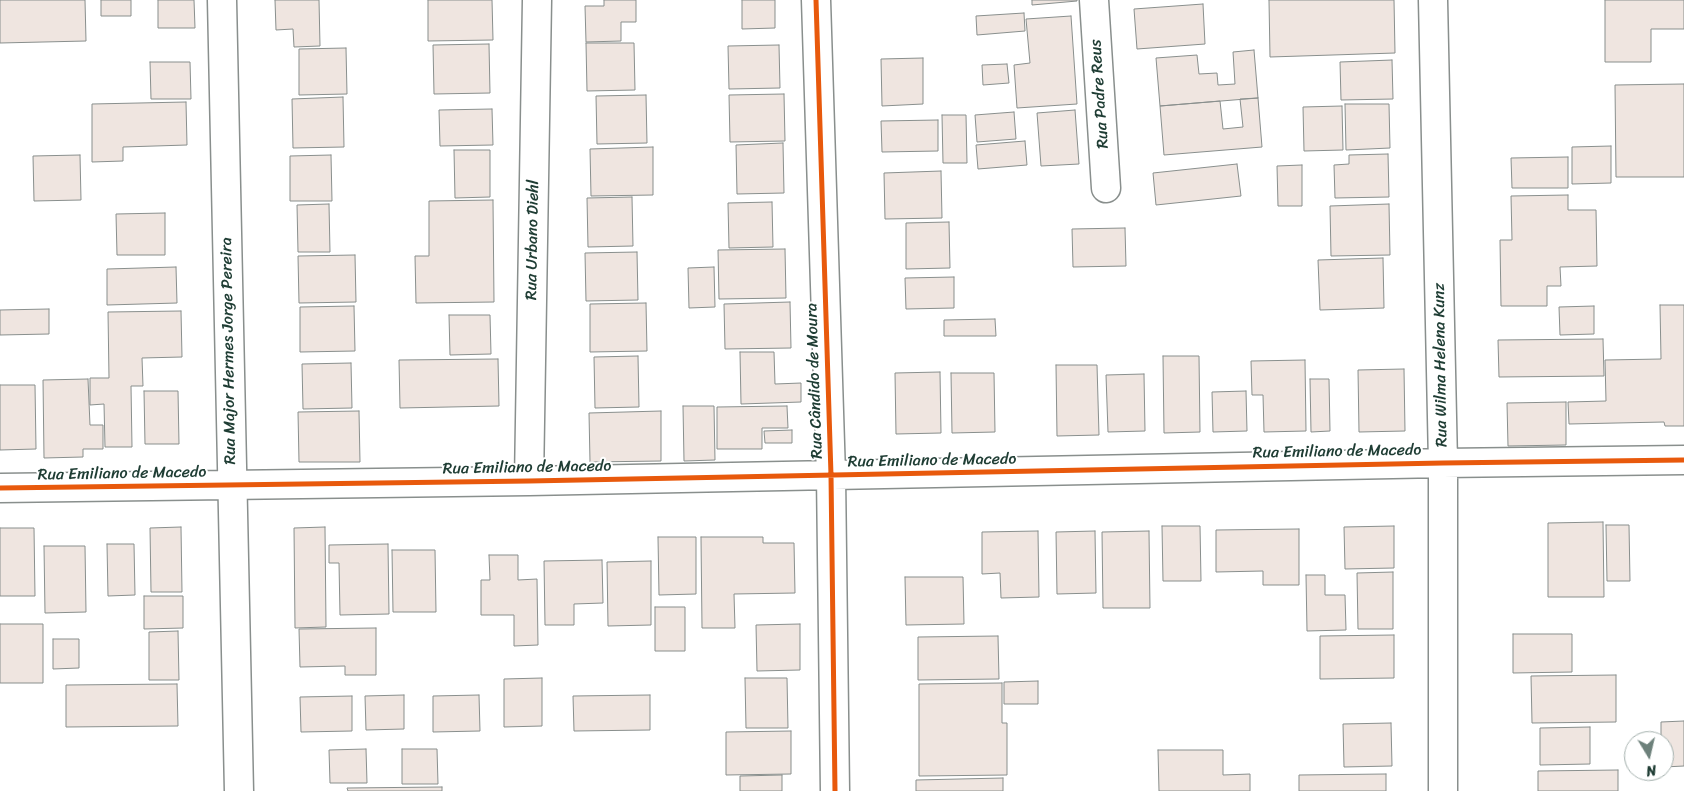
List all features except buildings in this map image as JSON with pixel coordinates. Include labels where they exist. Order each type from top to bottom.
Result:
[{"type":"street","name":"Rua Major Hermes Jorge Pereira","points":[[222,0],[239,791]]},
{"type":"street","name":"Rua Urbano Diehl","points":[[529,481],[537,0]]},
{"type":"street","name":"Rua Cândido de Moura","points":[[816,0],[831,475],[834,791]]},
{"type":"street","name":"Rua Padre Reus","points":[[1094,0],[1106,188]]},
{"type":"street","name":"Rua Wilma Helena Kunz","points":[[1433,0],[1443,463],[1443,791]]},
{"type":"street","name":"Rua Emiliano de Macedo","points":[[0,488],[529,481],[1684,460]]},
{"type":"cycle path","points":[[816,0],[831,475],[835,791]]},
{"type":"cycle path","points":[[0,488],[529,481],[1684,460]]}]
